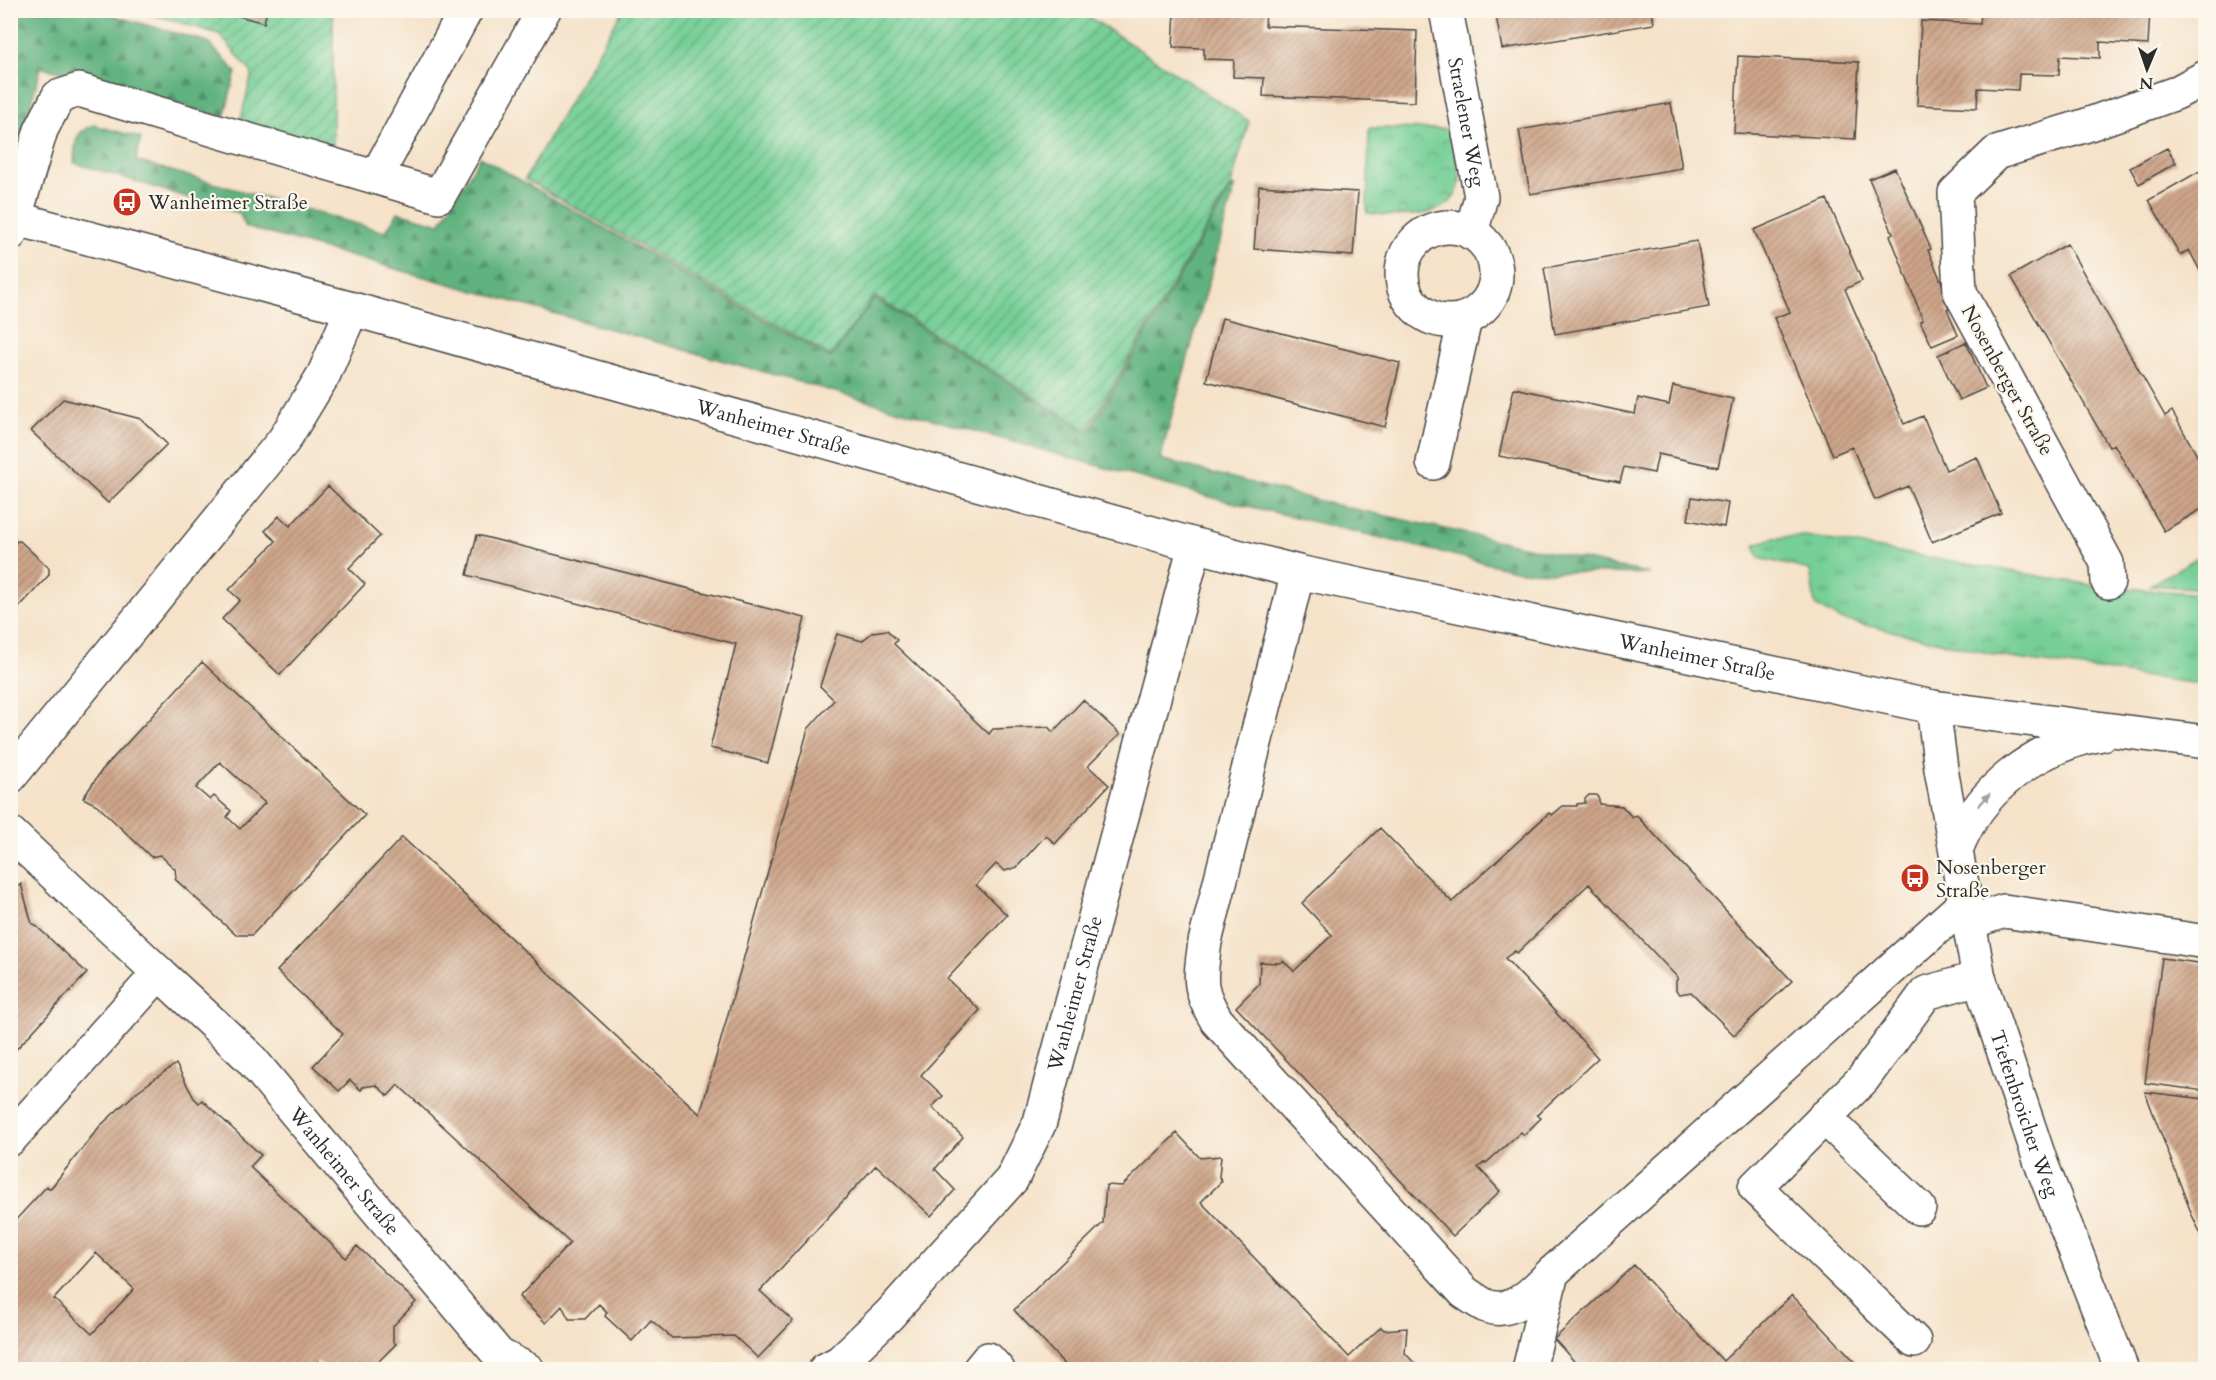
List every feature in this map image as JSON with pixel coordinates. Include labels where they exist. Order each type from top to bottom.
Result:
[{"type":"street","points":[[376,177],[466,10]]},
{"type":"street","name":"Wanheimer Straße","points":[[544,10],[439,196],[79,90],[58,97],[41,130],[12,223],[352,309],[1298,572],[1933,707],[2205,742]]},
{"type":"street","name":"Straelener Weg","points":[[1446,10],[1481,197],[1471,233]]},
{"type":"street","name":"Nosenberger Straße","points":[[2108,582],[2108,563],[1960,292],[1955,193],[1996,153],[2084,126],[2176,93],[2205,76]]},
{"type":"street","points":[[1448,227],[1462,229],[1484,242],[1491,253],[1496,267],[1493,290],[1482,308],[1465,319],[1439,321],[1423,314],[1410,302],[1402,284],[1405,255],[1412,244],[1424,234],[1448,227]]},
{"type":"street","points":[[10,777],[285,440],[324,374],[352,309]]},
{"type":"street","points":[[1433,463],[1465,319]]},
{"type":"street","name":"Wanheimer Straße","points":[[825,1370],[840,1362],[890,1316],[1012,1179],[1040,1122],[1195,545]]},
{"type":"street","points":[[1298,572],[1205,942],[1200,978],[1205,1001],[1218,1021],[1464,1292],[1486,1306],[1508,1307],[1526,1298],[1966,913],[2004,911],[2205,942]]},
{"type":"street","name":"Tiefenbroicher Weg","points":[[1933,707],[1941,769],[1979,978],[2041,1163],[2122,1370]]},
{"type":"street","points":[[1956,850],[1962,832],[1977,808],[1998,784],[2024,765],[2045,753],[2081,738],[2121,731]]},
{"type":"street","name":"Wanheimer Straße","points":[[10,833],[249,1057],[492,1362],[528,1370]]},
{"type":"street","points":[[10,1139],[159,973]]},
{"type":"street","points":[[1914,1341],[1755,1187],[1863,1079],[1926,993],[1979,978]]},
{"type":"street","points":[[1824,1118],[1919,1208]]},
{"type":"street","points":[[1530,1370],[1552,1273]]},
{"type":"street","points":[[979,1370],[988,1359],[998,1370]]},
{"type":"green space","points":[[11,11],[96,11],[208,42],[236,72],[224,117],[41,67],[21,142],[11,141]]},
{"type":"green space","points":[[141,11],[333,11],[333,151],[240,122],[252,73],[219,34]]},
{"type":"green space","points":[[622,11],[1080,11],[1249,121],[1231,185],[1087,430],[874,296],[831,356],[525,179]]},
{"type":"green space","points":[[94,125],[141,138],[136,161],[385,232],[398,212],[440,224],[480,157],[831,358],[874,298],[1088,433],[1232,186],[1235,187],[1160,459],[1332,504],[1650,574],[1519,571],[1206,496],[246,227],[239,213],[74,163],[75,144],[79,135]]},
{"type":"green space","points":[[1369,128],[1451,129],[1460,181],[1456,194],[1448,204],[1423,214],[1367,213]]},
{"type":"green space","points":[[1805,536],[2097,586],[2205,594],[2205,685],[2010,658],[1839,619],[1815,605],[1810,570],[1759,558],[1754,545],[1773,538]]},
{"type":"green space","points":[[2205,553],[2205,589],[2150,585]]},
{"type":"building","points":[[241,10],[267,10],[264,23],[239,16]]},
{"type":"building","points":[[1175,10],[1266,10],[1265,26],[1417,31],[1415,102],[1263,96],[1264,78],[1233,77],[1234,60],[1204,59],[1204,48],[1173,47]]},
{"type":"building","points":[[1495,10],[1652,10],[1654,24],[1502,49]]},
{"type":"building","points":[[2021,10],[2150,10],[2148,45],[2100,42],[2100,58],[2060,56],[2059,75],[2019,74],[2018,90],[1978,88],[1977,108],[1917,105],[1921,21],[1980,24],[1981,13],[2021,15]]},
{"type":"building","points":[[1738,56],[1859,62],[1855,139],[1734,133]]},
{"type":"building","points":[[1671,103],[1682,168],[1530,194],[1519,130]]},
{"type":"building","points":[[2167,148],[2176,163],[2139,184],[2130,168]]},
{"type":"building","points":[[1895,168],[1931,249],[1928,250],[1952,307],[1947,309],[1958,335],[1932,346],[1920,321],[1923,320],[1890,235],[1893,233],[1869,179]]},
{"type":"building","points":[[2205,168],[2205,280],[2189,250],[2180,255],[2149,200]]},
{"type":"building","points":[[1259,186],[1358,192],[1353,256],[1254,249]]},
{"type":"building","points":[[1827,199],[1862,281],[1845,289],[1904,424],[1923,416],[1946,470],[1977,457],[2001,513],[1932,542],[1908,486],[1875,500],[1852,447],[1833,455],[1774,318],[1790,312],[1754,230]]},
{"type":"building","points":[[1697,241],[1709,307],[1555,334],[1544,268]]},
{"type":"building","points":[[2067,244],[2165,416],[2172,411],[2205,470],[2205,507],[2164,531],[2114,444],[2109,447],[2011,276]]},
{"type":"building","points":[[1222,318],[1400,363],[1385,427],[1206,381]]},
{"type":"building","points":[[1966,342],[1986,388],[1959,400],[1938,355]]},
{"type":"building","points":[[1673,386],[1733,399],[1718,467],[1658,454],[1654,473],[1624,467],[1620,482],[1499,456],[1514,388],[1635,414],[1638,398],[1669,405]]},
{"type":"building","points":[[63,399],[141,419],[167,444],[108,503],[31,431]]},
{"type":"building","points":[[328,486],[380,536],[349,568],[365,584],[280,675],[222,619],[240,600],[229,590],[276,541],[265,531],[279,516],[290,526]]},
{"type":"building","points":[[1692,497],[1728,503],[1724,527],[1688,520]]},
{"type":"building","points":[[477,535],[805,618],[768,763],[710,748],[736,644],[467,575]]},
{"type":"building","points":[[20,541],[49,568],[49,575],[10,617],[10,544]]},
{"type":"building","points":[[887,630],[897,640],[894,644],[989,734],[993,729],[1048,727],[1053,732],[1083,700],[1120,734],[1088,766],[1109,785],[1055,844],[1046,835],[1017,867],[1005,871],[996,864],[976,885],[1007,915],[947,979],[980,1010],[921,1075],[943,1096],[932,1107],[963,1137],[935,1169],[955,1190],[931,1216],[876,1165],[760,1291],[793,1321],[758,1358],[734,1336],[672,1338],[651,1320],[632,1341],[605,1316],[607,1312],[599,1304],[585,1319],[569,1319],[562,1306],[546,1323],[519,1297],[570,1243],[398,1085],[388,1096],[376,1085],[363,1087],[361,1090],[350,1080],[339,1091],[313,1066],[343,1034],[277,971],[402,837],[700,1114],[808,729],[834,700],[820,686],[837,634],[862,641],[873,632]]},
{"type":"building","points":[[202,662],[365,815],[252,935],[236,935],[175,879],[175,869],[160,855],[151,857],[97,805],[83,798],[102,770]],"holes":[[[220,762],[265,803],[240,829],[227,817],[231,811],[214,796],[210,800],[196,788]]]},
{"type":"building","points":[[1589,795],[1596,795],[1599,804],[1622,806],[1632,817],[1636,815],[1792,981],[1734,1035],[1691,992],[1680,994],[1676,990],[1678,978],[1589,884],[1517,953],[1515,951],[1505,958],[1598,1058],[1537,1115],[1541,1118],[1524,1135],[1521,1132],[1486,1163],[1478,1167],[1500,1191],[1453,1236],[1236,1007],[1259,984],[1260,962],[1280,963],[1283,961],[1294,971],[1332,935],[1302,903],[1380,828],[1452,902],[1549,813],[1552,815],[1563,806],[1577,806],[1577,804],[1585,803]]},
{"type":"building","points":[[21,884],[32,924],[87,973],[10,1056],[10,893]]},
{"type":"building","points":[[2162,958],[2205,964],[2205,1091],[2145,1083]]},
{"type":"building","points":[[176,1064],[194,1098],[199,1103],[202,1100],[261,1155],[250,1167],[254,1171],[346,1258],[357,1246],[416,1302],[393,1326],[393,1341],[396,1344],[375,1365],[380,1370],[327,1370],[318,1361],[311,1370],[10,1370],[10,1226],[47,1186],[50,1189],[100,1126],[139,1090]],"holes":[[[96,1253],[134,1289],[92,1334],[54,1299]]]},
{"type":"building","points":[[2145,1092],[2205,1099],[2205,1243],[2192,1215]]},
{"type":"building","points":[[1177,1133],[1200,1158],[1221,1156],[1219,1177],[1222,1181],[1201,1202],[1349,1357],[1381,1327],[1384,1330],[1407,1328],[1405,1353],[1421,1370],[1070,1370],[1014,1310],[1103,1223],[1106,1185],[1122,1186]]},
{"type":"building","points":[[1634,1265],[1723,1361],[1792,1295],[1863,1370],[1582,1370],[1554,1339]]},
{"type":"place","name":"Wanheimer Straße","points":[[127,202]]},
{"type":"place","name":"Nosenberger Straße","points":[[1915,878]]}]
